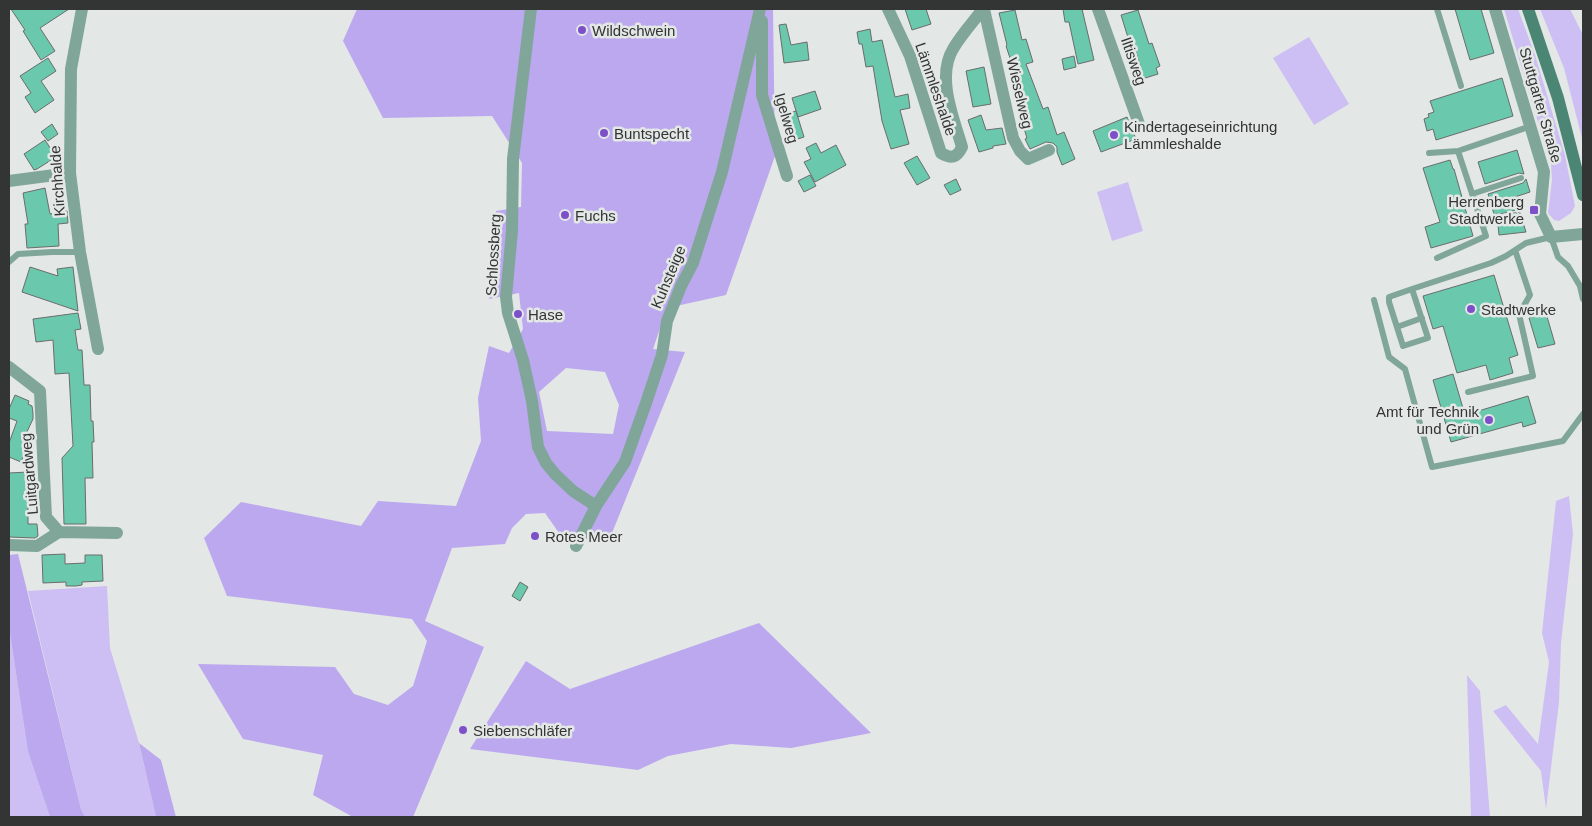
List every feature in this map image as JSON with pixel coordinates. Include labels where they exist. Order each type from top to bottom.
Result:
[{"type":"main road","points":[[1528,9],[1558,98],[1583,195]]},
{"type":"street","name":"Kirchhalde","points":[[82,9],[71,69],[70,173],[80,252],[98,349]]},
{"type":"street","name":"Schlossberg","points":[[531,9],[513,159],[512,231],[506,297],[508,313],[523,360],[532,401],[538,447],[546,463],[555,474],[573,491],[596,506]]},
{"type":"street","name":"Kuhsteige","points":[[576,546],[596,506],[625,462],[662,355],[667,321],[680,286],[693,263],[722,172],[761,9]]},
{"type":"street","name":"Igelweg","points":[[761,9],[762,95],[788,176]]},
{"type":"street","name":"Lämmleshalde","points":[[888,9],[910,55],[941,154],[955,157],[962,147],[947,97],[947,70],[952,51],[984,9]]},
{"type":"street","name":"Wieselweg","points":[[984,9],[1016,145],[1028,158],[1050,150]]},
{"type":"street","name":"Iltisweg","points":[[1098,9],[1139,124]]},
{"type":"street","name":"Stuttgarter Straße","points":[[1495,9],[1544,172],[1540,214],[1551,237]]},
{"type":"street","points":[[9,181],[70,173]]},
{"type":"street","points":[[1551,237],[1583,234]]},
{"type":"street","name":"Luitgardweg","points":[[9,367],[40,391],[46,517],[59,532]]},
{"type":"street","points":[[9,545],[37,546],[59,532],[117,533]]},
{"type":"lane","points":[[1437,9],[1461,86]]},
{"type":"lane","points":[[1429,153],[1458,151],[1531,126]]},
{"type":"lane","points":[[1437,258],[1486,236],[1458,151]]},
{"type":"lane","points":[[1472,194],[1521,178]]},
{"type":"lane","points":[[1482,225],[1515,215]]},
{"type":"lane","points":[[1412,289],[1428,338],[1403,346],[1389,297],[1412,289],[1491,263],[1526,242],[1551,237],[1558,257],[1568,266],[1580,286],[1583,299]]},
{"type":"lane","points":[[1468,392],[1533,376],[1519,314],[1530,295],[1514,250]]},
{"type":"lane","points":[[9,262],[18,254],[80,252]]},
{"type":"lane","points":[[1374,300],[1389,357],[1405,369],[1432,468],[1563,441],[1583,414]]},
{"type":"lane","points":[[1397,326],[1422,318]]},
{"type":"shaded area","points":[[357,9],[773,9],[775,156],[726,295],[667,308],[653,349],[685,352],[612,533],[566,543],[545,513],[526,514],[512,528],[505,544],[452,548],[425,621],[484,647],[413,817],[353,817],[313,795],[323,755],[243,739],[198,664],[335,667],[354,694],[388,705],[413,686],[427,641],[412,619],[227,596],[204,538],[241,502],[361,526],[378,501],[456,506],[481,441],[478,398],[489,346],[509,353],[523,329],[519,293],[489,299],[496,211],[521,207],[522,163],[492,116],[383,118],[343,41]],"holes":[[[566,368],[605,372],[619,405],[613,434],[547,431],[539,392]]]},
{"type":"shaded area","points":[[1504,9],[1518,9],[1535,55],[1565,155],[1575,206],[1571,213],[1559,221],[1554,220],[1548,213],[1552,180],[1551,165]]},
{"type":"shaded area","points":[[1540,9],[1570,9],[1583,35],[1583,142],[1564,68]]},
{"type":"shaded area","points":[[1309,37],[1349,104],[1314,125],[1273,58]]},
{"type":"shaded area","points":[[1128,182],[1143,231],[1112,241],[1097,192]]},
{"type":"shaded area","points":[[1569,496],[1573,534],[1561,643],[1559,702],[1546,809],[1541,771],[1493,711],[1506,705],[1538,744],[1549,662],[1542,633],[1556,501]]},
{"type":"shaded area","points":[[18,554],[81,809],[85,817],[50,817],[28,752],[9,627],[9,555]]},
{"type":"shaded area","points":[[107,586],[110,648],[139,743],[156,817],[85,817],[81,809],[28,591]]},
{"type":"shaded area","points":[[759,623],[871,733],[791,748],[731,744],[668,756],[638,770],[470,749],[526,661],[570,689]]},
{"type":"shaded area","points":[[9,627],[28,752],[50,817],[9,817]]},
{"type":"shaded area","points":[[1467,675],[1480,691],[1490,817],[1471,817]]},
{"type":"shaded area","points":[[139,743],[161,760],[176,817],[156,817]]},
{"type":"building","points":[[11,9],[69,9],[40,28],[55,51],[41,60]]},
{"type":"building","points":[[905,9],[926,9],[931,24],[912,30]]},
{"type":"building","points":[[1063,9],[1082,9],[1094,60],[1078,64],[1069,22],[1065,22]]},
{"type":"building","points":[[1455,9],[1481,9],[1494,53],[1470,60]]},
{"type":"building","points":[[1015,10],[1022,40],[1026,39],[1033,62],[1026,64],[1043,109],[1048,107],[1057,135],[1064,132],[1075,159],[1062,165],[1057,147],[1053,143],[1046,142],[1030,149],[1025,139],[1027,138],[1020,116],[1022,115],[1016,99],[1019,98],[1008,65],[1012,64],[999,13]]},
{"type":"building","points":[[1138,10],[1149,44],[1152,43],[1160,66],[1156,68],[1158,74],[1142,79],[1139,69],[1141,68],[1133,43],[1130,44],[1121,15]]},
{"type":"building","points":[[786,24],[791,45],[807,42],[809,60],[784,63],[779,25]]},
{"type":"building","points":[[870,29],[872,42],[882,40],[895,97],[908,94],[910,108],[900,110],[909,144],[891,149],[882,121],[873,66],[866,67],[862,44],[859,44],[857,32]]},
{"type":"building","points":[[1074,56],[1076,67],[1064,70],[1062,59]]},
{"type":"building","points":[[48,58],[56,71],[41,81],[54,100],[35,113],[25,97],[31,93],[20,76]]},
{"type":"building","points":[[984,67],[991,104],[973,107],[966,71]]},
{"type":"building","points":[[1502,78],[1513,116],[1436,140],[1433,129],[1427,131],[1424,119],[1429,117],[1428,114],[1434,112],[1430,101]]},
{"type":"building","points":[[815,91],[821,109],[798,117],[792,98]]},
{"type":"building","points":[[796,111],[804,137],[792,141],[788,128],[785,129],[781,115]]},
{"type":"building","points":[[981,115],[986,130],[1002,128],[1006,144],[993,146],[993,148],[979,152],[968,120]]},
{"type":"building","name":"Kindertageseinrichtung Lämmleshalde","points":[[1127,117],[1136,139],[1101,152],[1093,131]]},
{"type":"building","points":[[52,124],[58,134],[48,141],[41,132]]},
{"type":"building","points":[[45,140],[56,157],[34,170],[24,154]]},
{"type":"building","points":[[816,143],[821,153],[836,145],[846,165],[815,182],[804,162],[811,159],[806,148]]},
{"type":"building","points":[[1517,150],[1524,174],[1519,173],[1485,184],[1478,162]]},
{"type":"building","points":[[917,156],[930,178],[917,185],[904,163]]},
{"type":"building","points":[[1450,160],[1473,236],[1431,248],[1425,227],[1440,222],[1423,168]]},
{"type":"building","points":[[810,175],[816,186],[804,192],[798,181]]},
{"type":"building","points":[[956,179],[961,190],[950,195],[944,185]]},
{"type":"building","points":[[1526,179],[1530,192],[1515,197],[1526,232],[1499,235],[1498,225],[1517,220],[1520,214],[1516,210],[1497,215],[1494,214],[1488,194],[1523,183]]},
{"type":"building","points":[[45,188],[50,214],[67,211],[68,223],[58,224],[59,246],[27,248],[25,224],[28,224],[23,193]]},
{"type":"building","points":[[30,267],[58,276],[57,269],[73,267],[78,311],[22,292]]},
{"type":"building","name":"Stadtwerke","points":[[1494,275],[1518,355],[1509,358],[1513,373],[1490,380],[1486,365],[1457,373],[1443,326],[1433,329],[1423,296]]},
{"type":"building","points":[[78,313],[81,329],[75,330],[78,350],[82,350],[84,385],[90,385],[91,421],[93,421],[94,442],[92,442],[93,478],[85,478],[86,524],[64,524],[62,458],[73,446],[69,373],[55,374],[53,340],[36,342],[33,319]]},
{"type":"building","points":[[1546,313],[1555,344],[1538,348],[1529,318]]},
{"type":"building","points":[[1453,374],[1465,415],[1528,396],[1536,423],[1523,427],[1522,422],[1451,442],[1433,380]]},
{"type":"building","points":[[15,395],[29,401],[28,404],[32,406],[33,413],[33,419],[25,436],[31,438],[21,462],[9,457],[9,443],[17,421],[9,418],[9,409]]},
{"type":"building","points":[[28,472],[28,524],[37,524],[38,536],[35,538],[9,537],[9,473]]},
{"type":"building","points":[[65,554],[65,564],[85,563],[85,555],[102,555],[103,581],[82,582],[82,585],[76,586],[66,586],[66,582],[43,583],[42,555]]},
{"type":"building","points":[[520,582],[528,587],[520,601],[512,596]]},
{"type":"place","name":"Wildschwein","points":[[582,30]]},
{"type":"place","name":"Buntspecht","points":[[604,133]]},
{"type":"place","name":"Kindertageseinrichtung Lämmleshalde","points":[[1114,135]]},
{"type":"place","name":"Herrenberg Stadtwerke","points":[[1534,210]]},
{"type":"place","name":"Fuchs","points":[[565,215]]},
{"type":"place","name":"Stadtwerke","points":[[1471,309]]},
{"type":"place","name":"Hase","points":[[518,314]]},
{"type":"place","name":"Amt für Technik und Grün","points":[[1489,420]]},
{"type":"place","name":"Rotes Meer","points":[[535,536]]},
{"type":"place","name":"Siebenschläfer","points":[[463,730]]}]
